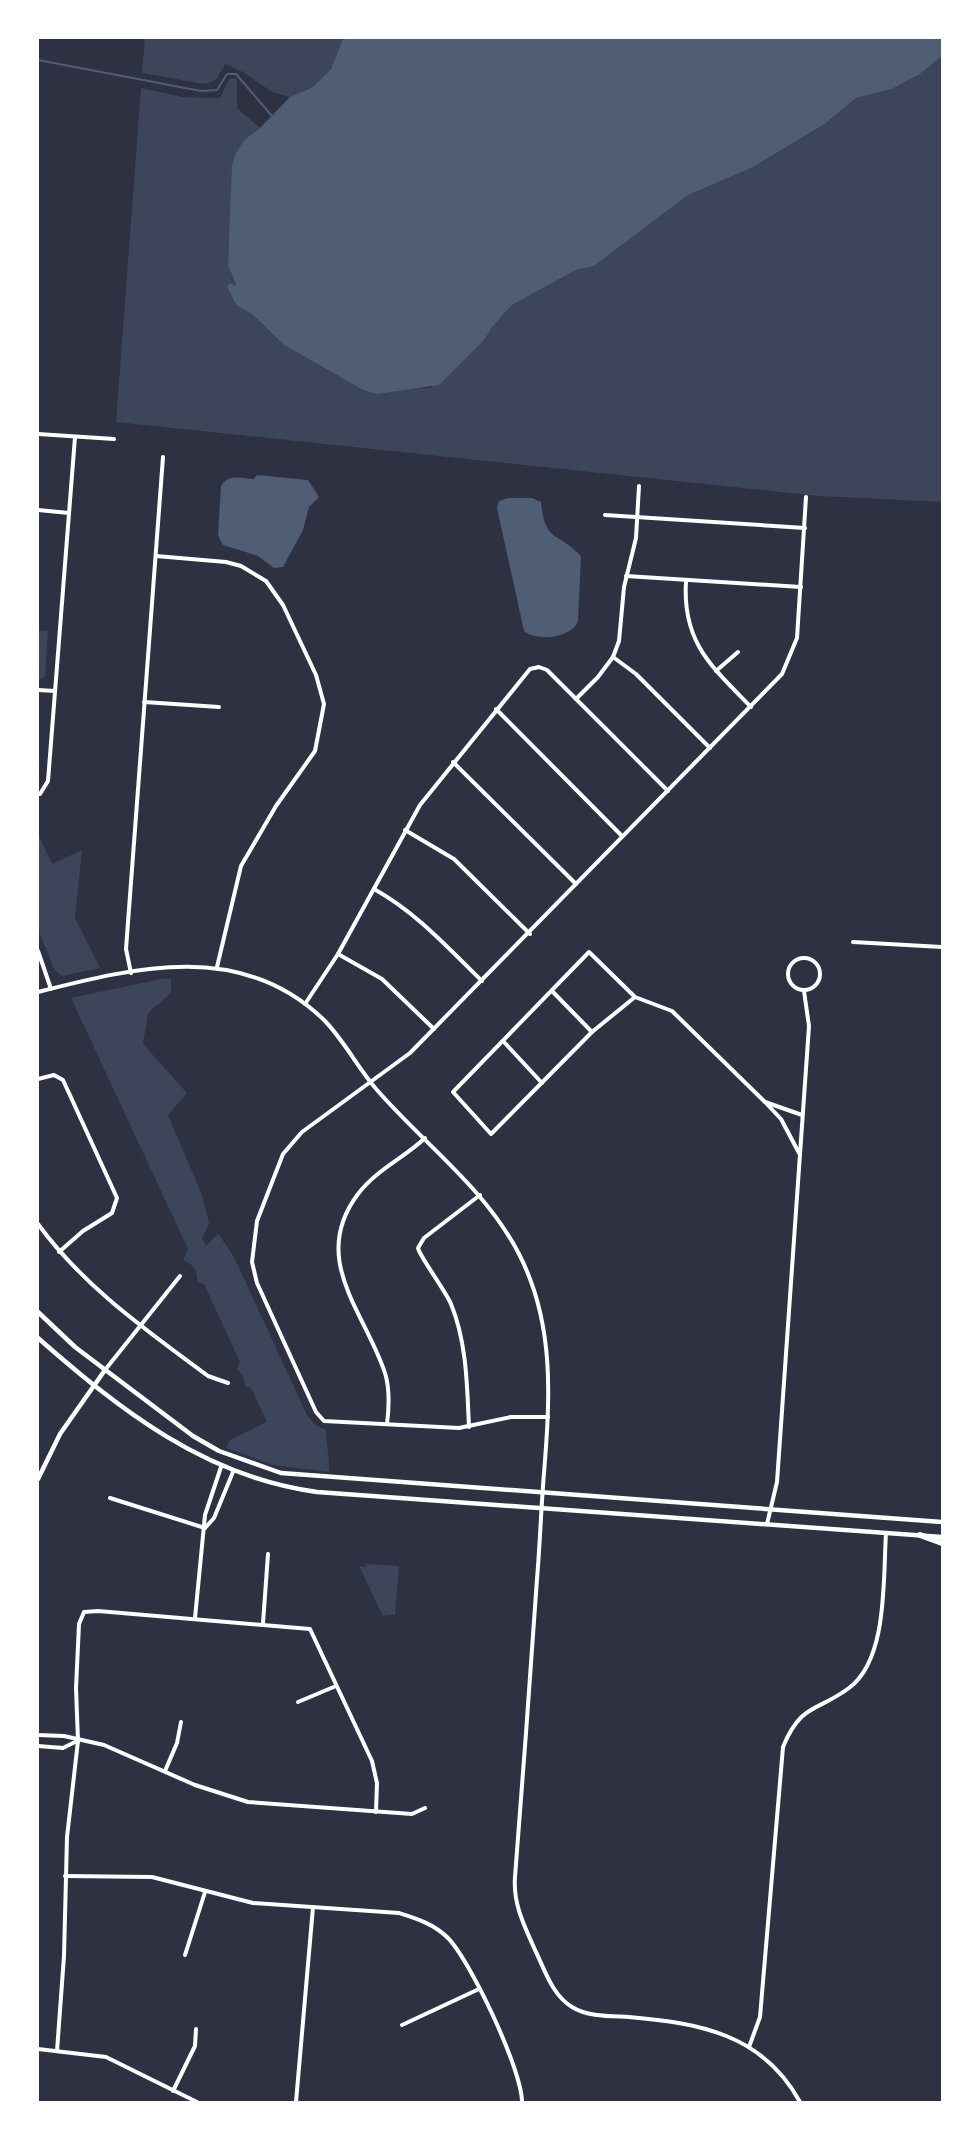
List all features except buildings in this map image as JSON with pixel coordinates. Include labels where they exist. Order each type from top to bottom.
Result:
[{"type":"main road","points":[[920,1535],[942,1543]]},
{"type":"street","points":[[38,434],[114,439]]},
{"type":"street","points":[[40,794],[48,781],[75,437]]},
{"type":"street","points":[[131,973],[126,949],[163,457]]},
{"type":"street","points":[[576,699],[598,677],[613,657],[621,630],[626,576],[634,547],[639,486]]},
{"type":"street","points":[[548,1417],[511,1417],[469,1428],[326,1422],[318,1416],[257,1283],[252,1256],[257,1221],[288,1147],[302,1132],[404,1059],[530,934],[622,836],[752,707],[782,674],[794,651],[807,497]]},
{"type":"street","points":[[38,510],[69,513]]},
{"type":"street","points":[[605,515],[804,528]]},
{"type":"street","points":[[156,556],[226,562],[241,566],[266,581],[288,615],[316,675],[324,704],[315,751],[307,766],[276,806],[241,866],[217,967]]},
{"type":"street","points":[[626,576],[801,587]]},
{"type":"street","points":[[686,580],[689,627],[702,654],[752,707]]},
{"type":"street","points":[[716,671],[738,652]]},
{"type":"street","points":[[613,657],[636,674],[710,748]]},
{"type":"street","points":[[305,1004],[338,954],[420,805],[527,671],[536,667],[546,670],[668,790]]},
{"type":"street","points":[[38,690],[55,691]]},
{"type":"street","points":[[144,702],[219,707]]},
{"type":"street","points":[[496,709],[622,836]]},
{"type":"street","points":[[453,762],[576,884]]},
{"type":"street","points":[[405,830],[454,859],[530,934]]},
{"type":"street","points":[[374,889],[400,904],[424,922],[482,982]]},
{"type":"street","points":[[853,942],[942,947]]},
{"type":"street","points":[[38,951],[51,989]]},
{"type":"street","points":[[635,997],[592,1032],[491,1134],[453,1092],[589,952],[635,997],[672,1011],[781,1119],[800,1155]]},
{"type":"street","points":[[338,954],[382,979],[434,1029]]},
{"type":"street","points":[[804,958],[816,964],[820,972],[816,985],[804,991],[791,985],[788,972],[795,960],[804,958]]},
{"type":"street","points":[[38,993],[175,965],[217,967],[245,974],[283,989],[305,1004],[336,1033],[372,1083],[480,1195],[519,1254],[537,1301],[548,1355],[548,1417],[515,1877],[515,1899],[518,1912],[550,1982],[570,2006],[596,2015],[699,2025],[717,2031],[749,2047],[771,2065],[800,2103]]},
{"type":"street","points":[[552,991],[592,1032]]},
{"type":"street","points":[[767,1524],[777,1482],[809,1026],[804,991]]},
{"type":"street","points":[[503,1041],[542,1083]]},
{"type":"street","points":[[38,1079],[54,1075],[63,1080],[117,1198],[112,1213],[83,1231],[59,1252]]},
{"type":"street","points":[[765,1102],[802,1115]]},
{"type":"street","points":[[387,1424],[386,1375],[343,1282],[338,1259],[339,1238],[349,1208],[365,1185],[425,1138]]},
{"type":"street","points":[[469,1428],[464,1350],[456,1320],[439,1280],[418,1248],[424,1238],[480,1195]]},
{"type":"street","points":[[38,1224],[59,1252],[94,1288],[208,1376],[228,1383]]},
{"type":"street","points":[[38,1479],[60,1434],[105,1370],[180,1276]]},
{"type":"street","points":[[38,1312],[105,1370],[205,1444],[263,1468],[304,1476],[942,1522]]},
{"type":"street","points":[[38,1338],[95,1384],[182,1448],[220,1467],[281,1487],[317,1492],[942,1537]]},
{"type":"street","points":[[195,1618],[205,1515],[220,1467]]},
{"type":"street","points":[[205,1528],[214,1518],[233,1472]]},
{"type":"street","points":[[110,1498],[205,1528]]},
{"type":"street","points":[[749,2047],[755,2037],[760,2017],[783,1747],[801,1717],[817,1705],[849,1688],[871,1662],[879,1632],[886,1533]]},
{"type":"street","points":[[263,1623],[268,1554]]},
{"type":"street","points":[[57,2050],[64,1956],[65,1876],[78,1741],[76,1688],[79,1624],[84,1612],[98,1611],[263,1623],[310,1629],[372,1761],[377,1782],[376,1812]]},
{"type":"street","points":[[298,1702],[336,1686]]},
{"type":"street","points":[[165,1771],[177,1743],[181,1722]]},
{"type":"street","points":[[38,1735],[64,1736],[116,1748],[218,1794],[248,1802],[412,1814],[425,1808]]},
{"type":"street","points":[[38,1746],[63,1748],[78,1741]]},
{"type":"street","points":[[65,1876],[152,1877],[253,1903],[399,1913],[420,1919],[446,1936],[458,1949],[515,2067],[522,2103]]},
{"type":"street","points":[[185,1954],[205,1892]]},
{"type":"street","points":[[296,2103],[312,1907]]},
{"type":"street","points":[[402,2025],[479,1989]]},
{"type":"street","points":[[173,2091],[195,2046],[196,2029]]},
{"type":"street","points":[[38,2049],[106,2057],[196,2103]]},
{"type":"shaded area","points":[[145,38],[343,38],[331,69],[313,87],[290,97],[272,92],[243,72],[225,64],[215,80],[204,84],[142,73]]},
{"type":"shaded area","points":[[343,38],[942,38],[942,56],[920,74],[892,89],[856,98],[826,123],[753,167],[688,195],[594,266],[576,270],[512,305],[492,327],[485,339],[439,385],[377,394],[363,390],[284,345],[252,314],[236,305],[227,287],[230,283],[235,286],[236,284],[228,266],[232,165],[236,153],[244,140],[260,128],[290,97],[313,87],[331,69]]},
{"type":"shaded area","points":[[942,56],[942,502],[819,496],[116,422],[141,88],[183,97],[220,98],[230,78],[237,79],[237,108],[260,128],[244,140],[236,153],[228,266],[236,284],[235,287],[230,284],[227,288],[236,305],[252,314],[284,345],[363,390],[431,388],[485,339],[492,327],[512,305],[576,270],[594,266],[688,195],[826,123],[856,98],[892,89],[920,74]]},
{"type":"shaded area","points":[[257,475],[308,480],[319,497],[309,507],[303,530],[283,567],[274,568],[258,556],[223,545],[218,536],[221,486],[228,479],[254,479]]},
{"type":"shaded area","points":[[508,498],[532,498],[541,502],[549,531],[581,556],[578,621],[574,627],[562,635],[545,637],[524,631],[497,508],[499,501]]},
{"type":"shaded area","points":[[38,630],[48,631],[45,676],[41,679],[38,679]]},
{"type":"shaded area","points":[[38,834],[52,864],[82,850],[75,918],[100,968],[62,976],[55,971],[38,930]]},
{"type":"shaded area","points":[[160,979],[171,979],[171,993],[148,1013],[143,1044],[187,1093],[168,1115],[202,1195],[209,1223],[202,1238],[206,1246],[218,1233],[234,1257],[307,1415],[315,1425],[326,1430],[329,1472],[273,1465],[226,1448],[230,1440],[267,1422],[251,1388],[245,1386],[243,1376],[237,1369],[240,1362],[204,1284],[197,1282],[194,1268],[183,1260],[188,1249],[71,998]]},
{"type":"shaded area","points":[[367,1564],[399,1566],[395,1614],[383,1616],[359,1566],[366,1567]]},
{"type":"waterway","points":[[38,60],[201,91],[217,90],[227,74],[236,74],[272,116]]}]
